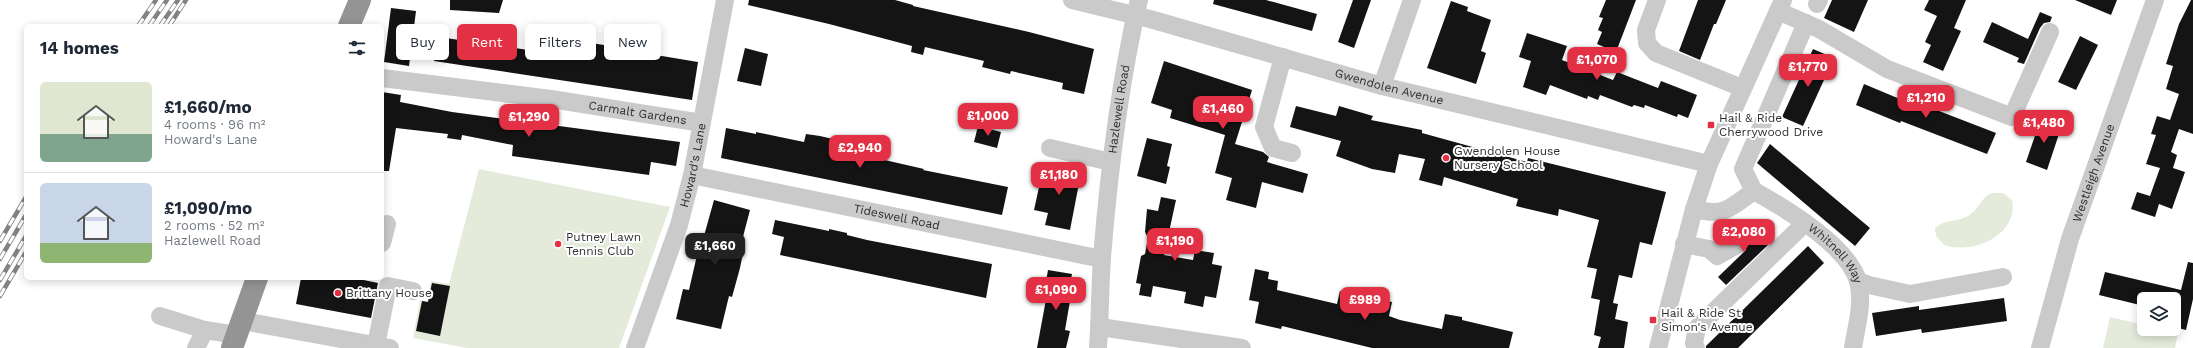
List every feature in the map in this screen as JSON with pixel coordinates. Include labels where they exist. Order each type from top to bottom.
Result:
[{"type":"highway","points":[[350,24],[360,0]]},
{"type":"highway","points":[[238,335],[256,280]]},
{"type":"street","name":"Howard's Lane","points":[[635,348],[679,225],[692,175],[725,0]]},
{"type":"street","name":"Gwendolen Avenue","points":[[1072,0],[1137,8],[1283,56],[1382,86],[1709,164]]},
{"type":"street","points":[[1382,86],[1412,0]]},
{"type":"street","points":[[1657,0],[1646,30],[1646,43],[1656,53],[1742,88]]},
{"type":"street","name":"Westleigh Avenue","points":[[2040,348],[2070,239],[2155,0]]},
{"type":"street","points":[[1658,348],[1684,244],[1709,164],[1742,88],[1781,6],[1806,23],[1887,69],[2012,117],[2050,32]]},
{"type":"street","name":"Hazlewell Road","points":[[1098,348],[1102,259],[1111,162],[1122,86],[1137,8]]},
{"type":"street","points":[[1694,209],[1716,213],[1726,210],[1754,191],[1743,169],[1806,23]]},
{"type":"street","points":[[1283,56],[1264,127],[1273,148],[1292,153]]},
{"type":"street","name":"Carmalt Gardens","points":[[384,78],[551,99],[702,123]]},
{"type":"street","points":[[1050,148],[1111,162]]},
{"type":"street","name":"Tideswell Road","points":[[692,175],[1102,259]]},
{"type":"street","name":"Whitnell Way","points":[[1754,191],[1780,205],[1841,252],[1858,281],[1860,299],[1853,348]]},
{"type":"street","points":[[1696,348],[1694,343],[1697,328],[1804,223]]},
{"type":"street","points":[[384,235],[387,224]]},
{"type":"street","points":[[1684,244],[1709,249],[1717,256],[1737,245]]},
{"type":"street","points":[[1858,281],[1869,285],[1910,294],[2003,277]]},
{"type":"street","points":[[160,316],[205,330],[238,335],[383,347],[388,286],[413,291]]},
{"type":"street","points":[[1100,326],[1242,348]]},
{"type":"street","points":[[196,348],[205,330]]},
{"type":"green space","name":"Putney Lawn Tennis Club","points":[[479,169],[670,207],[619,348],[467,348],[413,338],[420,300],[427,301],[431,281],[449,284]]},
{"type":"green space","points":[[2003,193],[2012,200],[2012,212],[2008,223],[2001,232],[1992,239],[1968,247],[1944,245],[1936,236],[1935,228],[1943,223],[1968,216],[1989,194]]},
{"type":"green space","points":[[2110,317],[2137,323],[2137,336],[2177,336],[2175,348],[2103,348]]},
{"type":"building","points":[[450,0],[503,0],[499,13],[450,10]]},
{"type":"building","points":[[749,0],[895,0],[913,6],[1029,32],[1094,49],[1084,94],[1062,89],[1063,83],[1011,71],[1010,74],[982,67],[984,61],[925,47],[923,55],[911,52],[912,46],[829,24],[748,5]]},
{"type":"building","points":[[1214,0],[1266,0],[1317,14],[1312,31],[1213,4]]},
{"type":"building","points":[[1353,0],[1371,0],[1354,48],[1338,42]]},
{"type":"building","points":[[1606,0],[1636,0],[1616,52],[1597,44],[1602,32],[1598,30],[1603,18],[1599,17]]},
{"type":"building","points":[[1698,0],[1726,0],[1716,24],[1714,24],[1700,60],[1679,51]]},
{"type":"building","points":[[1832,0],[1868,0],[1854,32],[1824,18]]},
{"type":"building","points":[[1929,0],[1966,0],[1954,28],[1961,31],[1943,71],[1923,62],[1931,45],[1925,42],[1937,16],[1924,10]]},
{"type":"building","points":[[2075,0],[2117,0],[2111,15]]},
{"type":"building","points":[[2191,0],[2193,0],[2193,134],[2179,129],[2171,152],[2177,155],[2173,168],[2185,172],[2172,209],[2159,204],[2155,217],[2131,209],[2137,192],[2150,196],[2160,168],[2146,164],[2156,135],[2151,134],[2157,116],[2170,120],[2179,94],[2166,89],[2173,66],[2166,64],[2179,24]]},
{"type":"building","points":[[1451,1],[1468,7],[1467,11],[1491,20],[1481,51],[1486,53],[1476,84],[1427,68]]},
{"type":"building","points":[[391,8],[416,11],[414,24],[396,24],[396,60],[410,60],[409,66],[384,62]]},
{"type":"building","points":[[2040,12],[2052,17],[2050,22],[2044,23],[2040,28],[2024,64],[2017,62],[2019,58],[1983,42],[1992,22],[2028,39]]},
{"type":"building","points":[[1527,33],[1567,46],[1562,60],[1613,80],[1617,72],[1658,88],[1661,81],[1697,95],[1688,118],[1678,114],[1677,117],[1645,105],[1644,108],[1634,105],[1632,107],[1600,95],[1598,100],[1588,96],[1587,99],[1550,85],[1546,95],[1523,87],[1531,61],[1519,57]]},
{"type":"building","points":[[2080,36],[2098,45],[2076,90],[2058,82]]},
{"type":"building","points":[[449,38],[457,40],[457,60],[517,60],[517,48],[525,50],[525,60],[596,60],[596,44],[604,45],[604,60],[661,60],[661,56],[698,62],[692,100],[434,61],[449,60]]},
{"type":"building","points":[[745,48],[768,54],[761,86],[737,81]]},
{"type":"building","points":[[1813,49],[1834,58],[1803,126],[1782,117]]},
{"type":"building","points":[[1164,61],[1252,90],[1235,144],[1263,152],[1269,157],[1267,162],[1308,174],[1303,193],[1262,182],[1256,208],[1226,200],[1232,178],[1215,173],[1225,135],[1170,118],[1172,110],[1151,103]]},
{"type":"building","points":[[1864,84],[1907,102],[1908,99],[1996,133],[1987,154],[1901,121],[1900,123],[1856,105]]},
{"type":"building","points":[[384,92],[401,95],[400,102],[452,112],[680,142],[676,166],[651,162],[649,175],[512,156],[513,145],[462,135],[461,140],[447,138],[448,134],[396,128],[389,171],[384,171]]},
{"type":"building","points":[[1296,106],[1336,116],[1339,106],[1373,116],[1371,120],[1422,130],[1422,133],[1527,162],[1528,158],[1666,192],[1652,245],[1640,242],[1632,278],[1619,275],[1613,303],[1618,304],[1615,319],[1628,322],[1624,348],[1598,348],[1601,337],[1594,335],[1600,300],[1591,298],[1597,269],[1587,267],[1599,220],[1559,209],[1558,216],[1516,206],[1518,199],[1444,177],[1442,186],[1419,180],[1425,159],[1399,154],[1395,173],[1372,169],[1336,156],[1341,141],[1290,127]]},
{"type":"building","points":[[2041,118],[2062,125],[2047,170],[2026,162]]},
{"type":"building","points":[[978,126],[1001,132],[997,148],[974,142]]},
{"type":"building","points":[[726,128],[756,134],[756,132],[804,142],[806,134],[820,136],[854,144],[853,147],[877,152],[876,158],[924,169],[923,170],[1008,187],[1002,215],[721,158]]},
{"type":"building","points":[[1147,138],[1172,144],[1167,166],[1170,167],[1166,184],[1137,176]]},
{"type":"building","points":[[1770,144],[1870,228],[1855,246],[1757,163]]},
{"type":"building","points":[[1056,163],[1082,168],[1070,230],[1045,225],[1048,213],[1034,210],[1041,178],[1051,180]]},
{"type":"building","points":[[1161,197],[1176,200],[1164,255],[1193,260],[1195,250],[1214,253],[1212,264],[1222,266],[1216,298],[1205,296],[1203,307],[1184,303],[1186,292],[1153,286],[1151,297],[1139,295],[1141,284],[1136,283],[1141,256],[1145,254],[1148,238],[1145,232],[1147,209],[1158,211]]},
{"type":"building","points":[[714,200],[750,210],[739,252],[743,253],[740,268],[732,297],[729,296],[721,329],[676,319],[683,289],[689,290],[700,242],[702,243]]},
{"type":"building","points":[[775,220],[829,231],[829,229],[867,240],[992,264],[986,298],[780,255],[784,237],[772,234]]},
{"type":"building","points":[[1744,222],[1768,245],[1726,285],[1718,277],[1746,250],[1746,240],[1742,236],[1733,234]]},
{"type":"building","points":[[1808,246],[1824,263],[1738,348],[1706,348],[1706,346]]},
{"type":"building","points":[[2188,262],[2193,263],[2193,299],[2186,330],[2181,329],[2181,292],[2137,292],[2137,304],[2099,295],[2105,272],[2181,290]]},
{"type":"building","points":[[1255,269],[1269,272],[1268,279],[1278,281],[1277,290],[1337,304],[1340,291],[1392,302],[1389,316],[1400,320],[1442,329],[1445,314],[1462,317],[1462,320],[1513,332],[1509,348],[1372,348],[1282,326],[1281,329],[1255,323],[1259,302],[1249,300]]},
{"type":"building","points":[[1048,270],[1072,274],[1067,300],[1070,301],[1065,330],[1070,331],[1066,348],[1037,348],[1047,294],[1044,293]]},
{"type":"building","name":"Brittany House","points":[[301,280],[364,280],[378,283],[371,318],[296,304]]},
{"type":"building","points":[[432,283],[450,286],[440,336],[416,331],[422,301],[428,302]]},
{"type":"building","points":[[2004,298],[2007,321],[1922,333],[1921,329],[1876,336],[1872,313],[1919,306],[1919,310]]},
{"type":"railway","points":[[139,24],[156,0]]},
{"type":"railway","points":[[150,24],[167,0]]},
{"type":"railway","points":[[161,24],[178,0]]},
{"type":"railway","points":[[170,24],[186,0]]},
{"type":"railway","points":[[0,241],[24,200]]},
{"type":"railway","points":[[0,259],[24,218]]},
{"type":"railway","points":[[0,280],[24,239]]},
{"type":"railway","points":[[0,296],[24,255]]},
{"type":"place","name":"Hail & Ride Cherrywood Drive","points":[[1711,125]]},
{"type":"place","name":"Gwendolen House Nursery School","points":[[1446,158]]},
{"type":"place","name":"Putney Lawn Tennis Club","points":[[558,244]]},
{"type":"place","name":"Brittany House","points":[[338,293]]},
{"type":"place","name":"Hail & Ride St Simon's Avenue","points":[[1653,320]]}]
